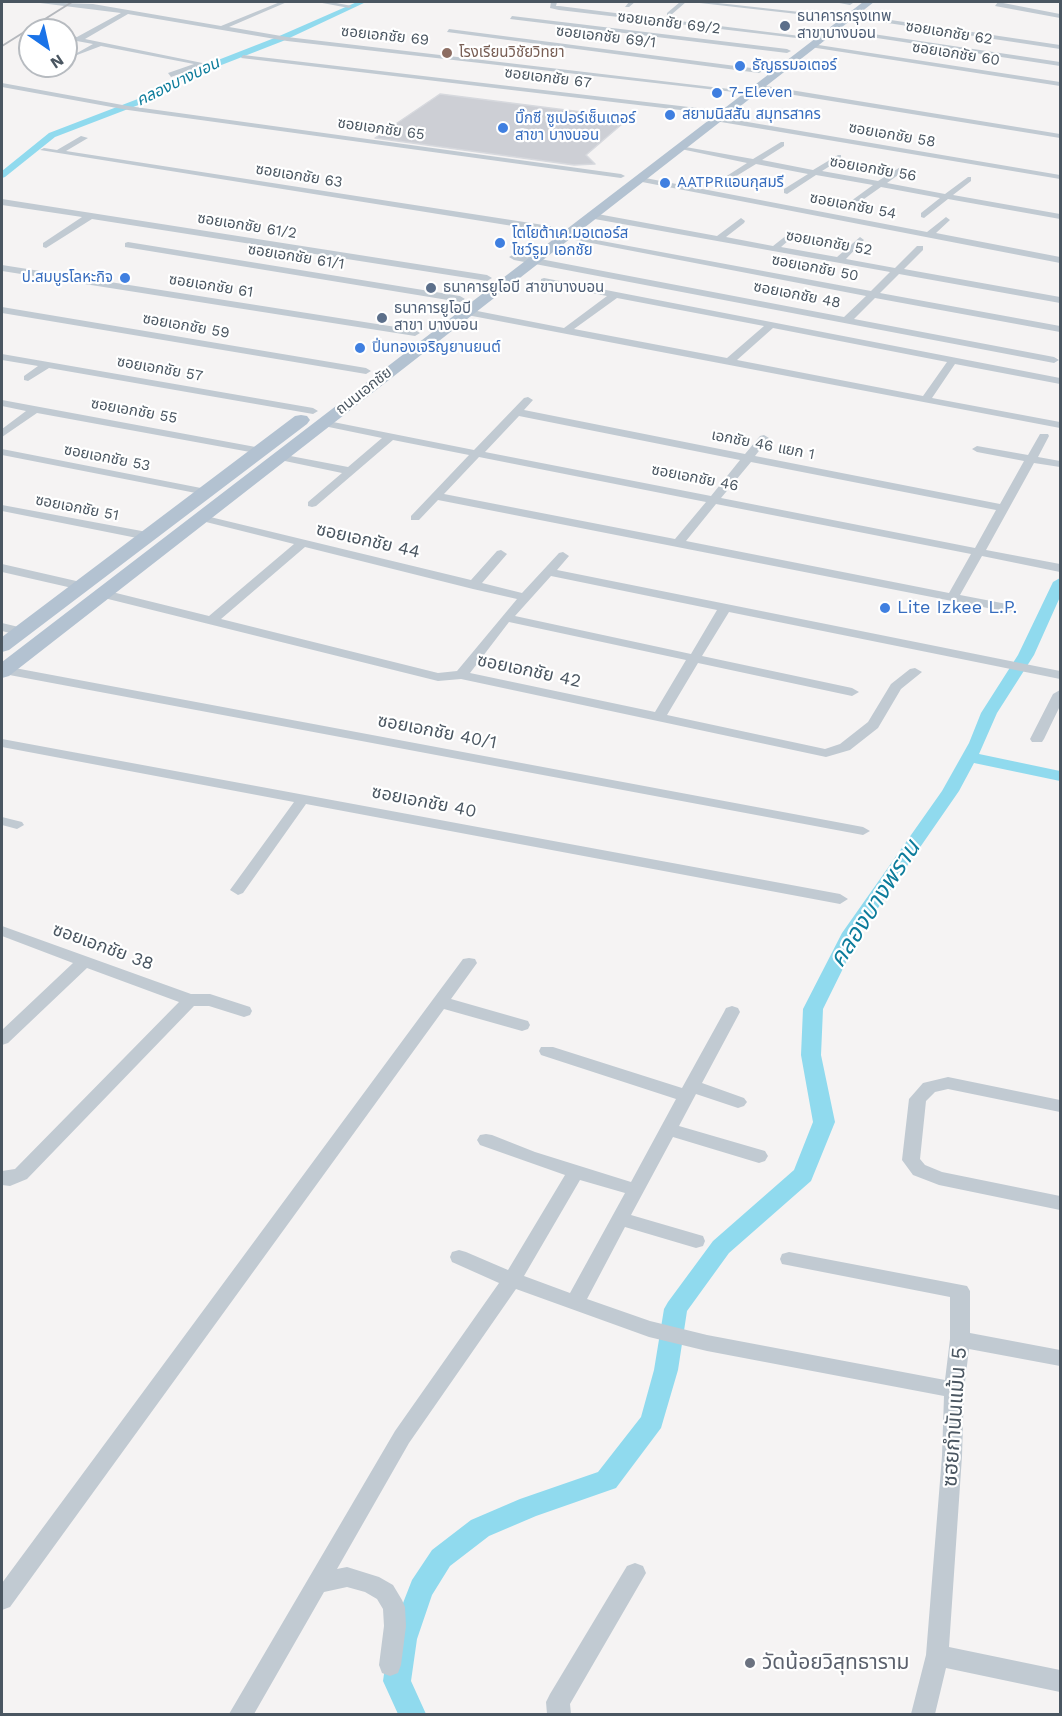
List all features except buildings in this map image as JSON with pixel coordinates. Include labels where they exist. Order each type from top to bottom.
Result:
[{"type":"main road","name":"ถนนเอกชัย","points":[[349,384],[415,333],[534,261],[557,233],[621,176],[712,115],[808,42],[843,11],[869,2]]},
{"type":"main road","name":"ถนนเอกชัย","points":[[2,646],[261,451],[321,412],[464,305],[487,278],[514,257],[592,216],[680,148],[734,90],[760,79],[787,51],[808,42]]},
{"type":"main road","name":"ถนนเอกชัย","points":[[3,671],[280,457],[321,412]]},
{"type":"main road","points":[[179,512],[202,518]]},
{"type":"street","name":"ซอยเอกชัย 69","points":[[35,2],[93,6],[275,37],[734,90]]},
{"type":"street","points":[[221,28],[284,2]]},
{"type":"street","points":[[320,2],[349,6]]},
{"type":"street","name":"ซอยเอกชัย 60","points":[[554,2],[553,7],[711,26],[1008,76],[1007,80],[1010,83],[1024,87],[1049,90],[1060,85]]},
{"type":"street","points":[[669,14],[683,2]]},
{"type":"street","points":[[694,2],[734,3],[764,9],[843,11],[1060,47]]},
{"type":"street","points":[[1000,2],[997,5],[1060,16]]},
{"type":"street","points":[[724,12],[734,3]]},
{"type":"street","points":[[761,18],[759,14],[764,9]]},
{"type":"street","name":"ซอยเอกชัย 62","points":[[843,11],[1060,64]]},
{"type":"street","points":[[79,39],[127,12]]},
{"type":"street","points":[[586,34],[613,15]]},
{"type":"street","name":"ซอยเอกชัย 69/2","points":[[512,18],[787,51]]},
{"type":"street","points":[[705,41],[711,26]]},
{"type":"street","name":"ซอยเอกชัย 69/1","points":[[449,31],[568,46],[760,79],[1060,136]]},
{"type":"street","points":[[79,39],[218,67]]},
{"type":"street","points":[[568,46],[577,40]]},
{"type":"street","points":[[79,54],[100,44]]},
{"type":"street","name":"ซอยเอกชัย 67","points":[[243,57],[712,115]]},
{"type":"street","points":[[171,75],[203,64]]},
{"type":"street","name":"ซอยเอกชัย 65","points":[[2,85],[137,109],[621,176]]},
{"type":"street","name":"ซอยเอกชัย 58","points":[[712,115],[1060,177]]},
{"type":"street","points":[[58,152],[84,138]]},
{"type":"street","points":[[725,181],[781,144]]},
{"type":"street","name":"ซอยเอกชัย 56","points":[[680,148],[1060,217]]},
{"type":"street","name":"ซอยเอกชัย 63","points":[[44,150],[557,233]]},
{"type":"street","points":[[787,191],[838,156]]},
{"type":"street","points":[[854,203],[902,168]]},
{"type":"street","name":"ซอยเอกชัย 54","points":[[640,179],[1060,260]]},
{"type":"street","points":[[924,215],[968,179]]},
{"type":"street","name":"ซอยเอกชัย 61/2","points":[[2,202],[487,278]]},
{"type":"street","points":[[46,245],[90,216]]},
{"type":"street","name":"ซอยเอกชัย 52","points":[[592,216],[660,225],[719,239],[1060,300]]},
{"type":"street","points":[[930,234],[946,220]]},
{"type":"street","points":[[719,239],[741,221]]},
{"type":"street","name":"ซอยเอกชัย 50","points":[[557,233],[1060,329]]},
{"type":"street","points":[[774,249],[792,234]]},
{"type":"street","points":[[839,260],[860,240]]},
{"type":"street","name":"ซอยเอกชัย 61/1","points":[[128,245],[464,305],[567,330],[1060,425]]},
{"type":"street","points":[[847,320],[920,248]]},
{"type":"street","name":"ซอยเอกชัย 48","points":[[514,257],[1054,360]]},
{"type":"street","name":"ซอยเอกชัย 61","points":[[2,268],[415,333]]},
{"type":"street","points":[[544,281],[1060,381]]},
{"type":"street","points":[[567,330],[615,295]]},
{"type":"street","name":"ซอยเอกชัย 59","points":[[2,310],[366,371]]},
{"type":"street","points":[[730,361],[771,325]]},
{"type":"street","name":"ซอยเอกชัย 57","points":[[2,358],[321,412]]},
{"type":"street","points":[[926,399],[953,360]]},
{"type":"street","points":[[28,378],[47,365]]},
{"type":"street","points":[[415,518],[528,400]]},
{"type":"street","name":"ซอยเอกชัย 55","points":[[2,403],[261,451]]},
{"type":"street","points":[[2,434],[35,409]]},
{"type":"street","name":"ซอยเอกชัย 46","points":[[321,412],[390,437],[712,498],[1056,567]]},
{"type":"street","name":"เอกชัย 46 แยก 1","points":[[516,412],[1003,508]]},
{"type":"street","points":[[953,597],[1044,436]]},
{"type":"street","points":[[312,504],[390,437]]},
{"type":"street","points":[[678,543],[712,498],[764,438]]},
{"type":"street","points":[[977,449],[1060,464]]},
{"type":"street","name":"ซอยเอกชัย 53","points":[[2,452],[206,492]]},
{"type":"street","points":[[280,457],[349,471]]},
{"type":"street","points":[[435,496],[1008,608]]},
{"type":"street","name":"ซอยเอกชัย 51","points":[[2,508],[147,536]]},
{"type":"street","name":"ซอยเอกชัย 44","points":[[202,518],[525,597]]},
{"type":"street","points":[[212,620],[301,544]]},
{"type":"street","points":[[473,585],[501,554]]},
{"type":"street","points":[[461,675],[506,618],[563,556]]},
{"type":"street","points":[[2,568],[81,586]]},
{"type":"street","points":[[550,572],[724,609],[1060,675]]},
{"type":"street","name":"ซอยเอกชัย 42","points":[[104,594],[438,677],[461,675],[826,753],[845,747],[873,725],[896,687],[915,672]]},
{"type":"street","points":[[658,717],[724,609]]},
{"type":"street","points":[[506,618],[852,692]]},
{"type":"street","points":[[2,627],[21,632]]},
{"type":"street","name":"ซอยเอกชัย 40/1","points":[[3,671],[863,831]]},
{"type":"street","points":[[1037,739],[1060,694]]},
{"type":"street","name":"ซอยเอกชัย 40","points":[[2,743],[840,899]]},
{"type":"street","points":[[238,890],[302,800]]},
{"type":"street","points":[[2,821],[16,825]]},
{"type":"street","name":"ซอยเอกชัย 38","points":[[2,932],[190,1000],[210,1000],[244,1011]]},
{"type":"street","points":[[2,1039],[85,962]]},
{"type":"street","points":[[2,1600],[469,963]]},
{"type":"street","points":[[2,1178],[10,1179],[21,1174],[190,1000]]},
{"type":"street","points":[[440,1002],[522,1025]]},
{"type":"street","points":[[575,1302],[732,1012]]},
{"type":"street","points":[[547,1051],[689,1091],[738,1102]]},
{"type":"street","points":[[1060,1106],[948,1083],[929,1087],[918,1099],[911,1161],[919,1170],[939,1178],[1060,1203]]},
{"type":"street","points":[[669,1129],[759,1156]]},
{"type":"street","points":[[486,1140],[529,1157],[636,1190]]},
{"type":"street","points":[[241,1714],[402,1437],[512,1280],[576,1171]]},
{"type":"street","points":[[621,1219],[696,1241]]},
{"type":"street","points":[[459,1257],[512,1280],[649,1329],[707,1343],[954,1390]]},
{"type":"street","name":"ซฮยกำนันแม้น 5","points":[[789,1259],[960,1291],[960,1339],[954,1390],[952,1456],[937,1655],[922,1714]]},
{"type":"street","points":[[960,1339],[1060,1358]]},
{"type":"street","points":[[559,1714],[558,1702],[634,1573]]},
{"type":"street","points":[[317,1583],[346,1577],[371,1584],[384,1592],[394,1607],[395,1626],[390,1665]]},
{"type":"street","points":[[937,1655],[1060,1681]]},
{"type":"waterway","name":"คลองบางบอน","points":[[2,175],[52,135],[159,94],[180,78],[280,39],[362,2]]},
{"type":"waterway","name":"คลองบางพราน","points":[[969,757],[989,713],[1026,655],[1060,582]]},
{"type":"waterway","name":"คลองบางพราน","points":[[412,1714],[397,1681],[403,1639],[421,1589],[441,1558],[480,1528],[529,1507],[607,1480],[652,1421],[666,1370],[676,1309],[721,1247],[803,1175],[824,1122],[811,1055],[813,1009],[851,933],[950,791],[969,757]]},
{"type":"waterway","points":[[969,757],[1060,776]]},
{"type":"railway","points":[[2,46],[72,2]]},
{"type":"place","name":"ธนาคารกรุงเทพ สาขาบางบอน","points":[[785,26]]},
{"type":"place","name":"โรงเรียนวิชัยวิทยา","points":[[447,53]]},
{"type":"place","name":"ธัญธรมอเตอร์","points":[[740,66]]},
{"type":"place","name":"7-Eleven","points":[[717,93]]},
{"type":"place","name":"สยามนิสสัน สมุทรสาคร","points":[[670,115]]},
{"type":"place","name":"บิ๊กซี ซูเปอร์เซ็นเตอร์ สาขา บางบอน","points":[[503,128]]},
{"type":"place","name":"AATPRแอนกุสมรี","points":[[665,183]]},
{"type":"place","name":"โตโยต้าเค.มอเตอร์ส โชว์รูม เอกชัย","points":[[500,243]]},
{"type":"place","name":"ป.สมบูรโลหะกิจ","points":[[125,278]]},
{"type":"place","name":"ธนาคารยูโอบี สาขาบางบอน","points":[[431,288]]},
{"type":"place","name":"ธนาคารยูโอบี สาขา บางบอน","points":[[382,318]]},
{"type":"place","name":"ปิ่นทองเจริญยานยนต์","points":[[360,348]]},
{"type":"place","name":"Lite Izkee L.P.","points":[[885,608]]},
{"type":"place","name":"วัดน้อยวิสุทธาราม","points":[[750,1663]]}]
